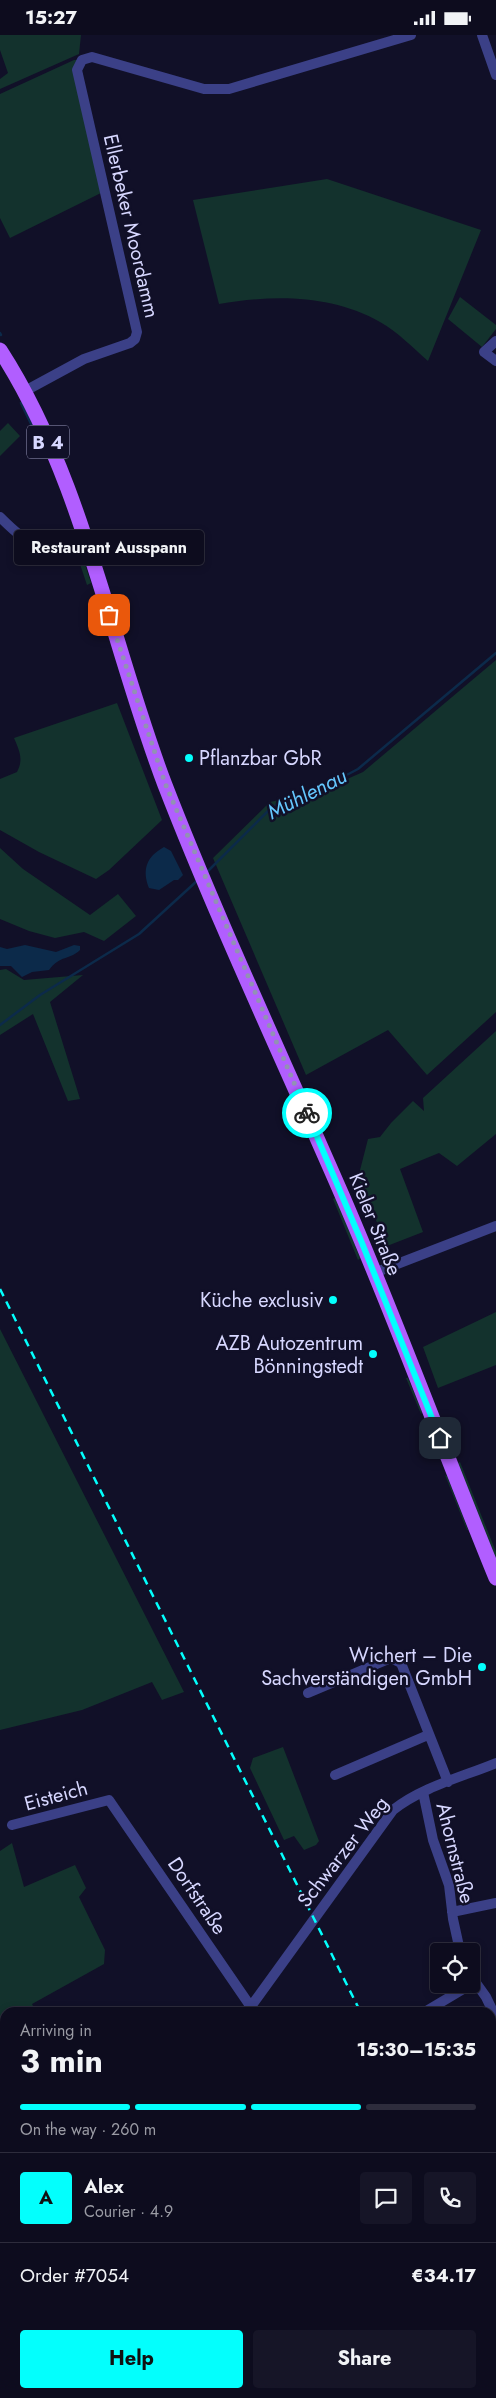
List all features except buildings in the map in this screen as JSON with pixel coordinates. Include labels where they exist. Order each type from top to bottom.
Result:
[{"type":"main road","name":"B 4","points":[[0,351],[25,391],[42,426],[84,539]]},
{"type":"main road","name":"Kieler Straße","points":[[84,539],[150,741],[208,888],[374,1273],[496,1579]]},
{"type":"street","name":"Ellerbeker Moordamm","points":[[25,391],[84,359],[130,343],[135,339],[137,331],[77,70],[82,60],[92,57],[204,89],[229,89],[411,35]]},
{"type":"street","points":[[482,35],[496,75]]},
{"type":"street","points":[[496,341],[484,351],[496,361]]},
{"type":"street","points":[[0,517],[19,534],[37,545],[59,546],[84,539]]},
{"type":"street","points":[[374,1273],[496,1226]]},
{"type":"street","points":[[308,1693],[391,1659],[400,1663],[448,1783]]},
{"type":"street","points":[[335,1775],[428,1735]]},
{"type":"street","name":"Schwarzer Weg","points":[[255,2007],[393,1810],[407,1799],[496,1763]]},
{"type":"street","name":"Ahornstraße","points":[[423,1792],[433,1840],[450,1885],[452,1912],[458,1943]]},
{"type":"street","name":"Dorfstraße","points":[[110,1800],[234,1984],[252,2007]]},
{"type":"street","name":"Eisteich","points":[[12,1825],[110,1800]]},
{"type":"street","points":[[452,1912],[496,1903]]},
{"type":"street","points":[[480,1991],[490,2007]]},
{"type":"street","points":[[432,2007],[452,1993]]},
{"type":"green space","points":[[0,35],[81,35],[79,54],[0,89],[0,79],[8,73],[0,50]]},
{"type":"green space","points":[[74,60],[82,60],[77,70],[105,191],[10,238],[0,218],[0,94]]},
{"type":"green space","points":[[327,179],[481,230],[428,361],[387,326],[361,313],[341,306],[301,299],[280,298],[219,304],[193,200]]},
{"type":"green space","points":[[460,297],[496,325],[496,329],[482,347],[448,319]]},
{"type":"green space","points":[[8,423],[20,436],[0,456],[0,431]]},
{"type":"green space","points":[[84,561],[91,583],[87,585],[80,564]]},
{"type":"green space","points":[[496,660],[496,1012],[427,1075],[388,1030],[306,1075],[213,858],[270,802],[320,791],[363,772]]},
{"type":"green space","points":[[117,703],[162,820],[109,870],[96,879],[39,852],[0,830],[0,779],[17,772],[19,767],[20,755],[14,738]]},
{"type":"green space","points":[[0,848],[23,869],[90,915],[118,894],[136,916],[104,941],[84,932],[55,938],[29,931],[0,919]]},
{"type":"green space","points":[[6,969],[24,980],[83,975],[50,1002],[80,1099],[68,1101],[33,1014],[0,1035],[0,970]]},
{"type":"green space","points":[[496,1031],[496,1134],[457,1166],[439,1153],[400,1169],[423,1232],[387,1246],[358,1178],[368,1139],[380,1137],[413,1101],[424,1111],[423,1098]]},
{"type":"green space","points":[[336,1197],[360,1258],[358,1260],[333,1199]]},
{"type":"green space","points":[[496,1312],[496,1365],[438,1388],[423,1347]]},
{"type":"green space","points":[[0,1329],[184,1692],[162,1700],[152,1682],[82,1710],[0,1730]]},
{"type":"green space","points":[[406,1378],[408,1378],[422,1412],[421,1414]]},
{"type":"green space","points":[[460,1462],[496,1552],[496,1565],[455,1464]]},
{"type":"green space","points":[[445,1475],[447,1476],[468,1530],[467,1530]]},
{"type":"green space","points":[[283,1747],[319,1841],[316,1845],[304,1850],[294,1836],[284,1840],[250,1768],[253,1758]]},
{"type":"green space","points":[[12,1843],[24,1887],[75,1865],[86,1888],[79,1897],[105,1950],[104,1964],[32,2004],[34,2007],[0,2007],[0,1851]]},
{"type":"water","points":[[164,847],[171,851],[183,875],[178,880],[174,880],[159,890],[149,888],[146,875],[147,865],[153,855]]},
{"type":"water","points":[[25,945],[56,952],[74,945],[80,946],[80,950],[57,962],[49,970],[32,972],[22,977],[11,966],[0,966],[0,947],[7,949]]},
{"type":"waterway","points":[[21,403],[33,428]]},
{"type":"waterway","name":"Mühlenau","points":[[206,873],[272,807],[320,789],[358,769],[496,653]]},
{"type":"waterway","name":"Mühlenau","points":[[0,1025],[40,995],[139,934],[198,880]]},
{"type":"railway","points":[[0,1289],[358,2007]]},
{"type":"way so far","points":[[109,615],[165,783],[307,1113]]},
{"type":"place","name":"Restaurant Ausspann","points":[[109,615]]},
{"type":"place","name":"Pflanzbar GbR","points":[[189,758]]},
{"type":"place","name":"Küche exclusiv","points":[[333,1300]]},
{"type":"place","name":"AZB Autozentrum Bönningstedt","points":[[373,1354]]},
{"type":"place","name":"Wichert – Die Sachverständigen GmbH","points":[[482,1667]]},
{"type":"route","points":[[307,1113],[344,1199],[440,1438]]}]
